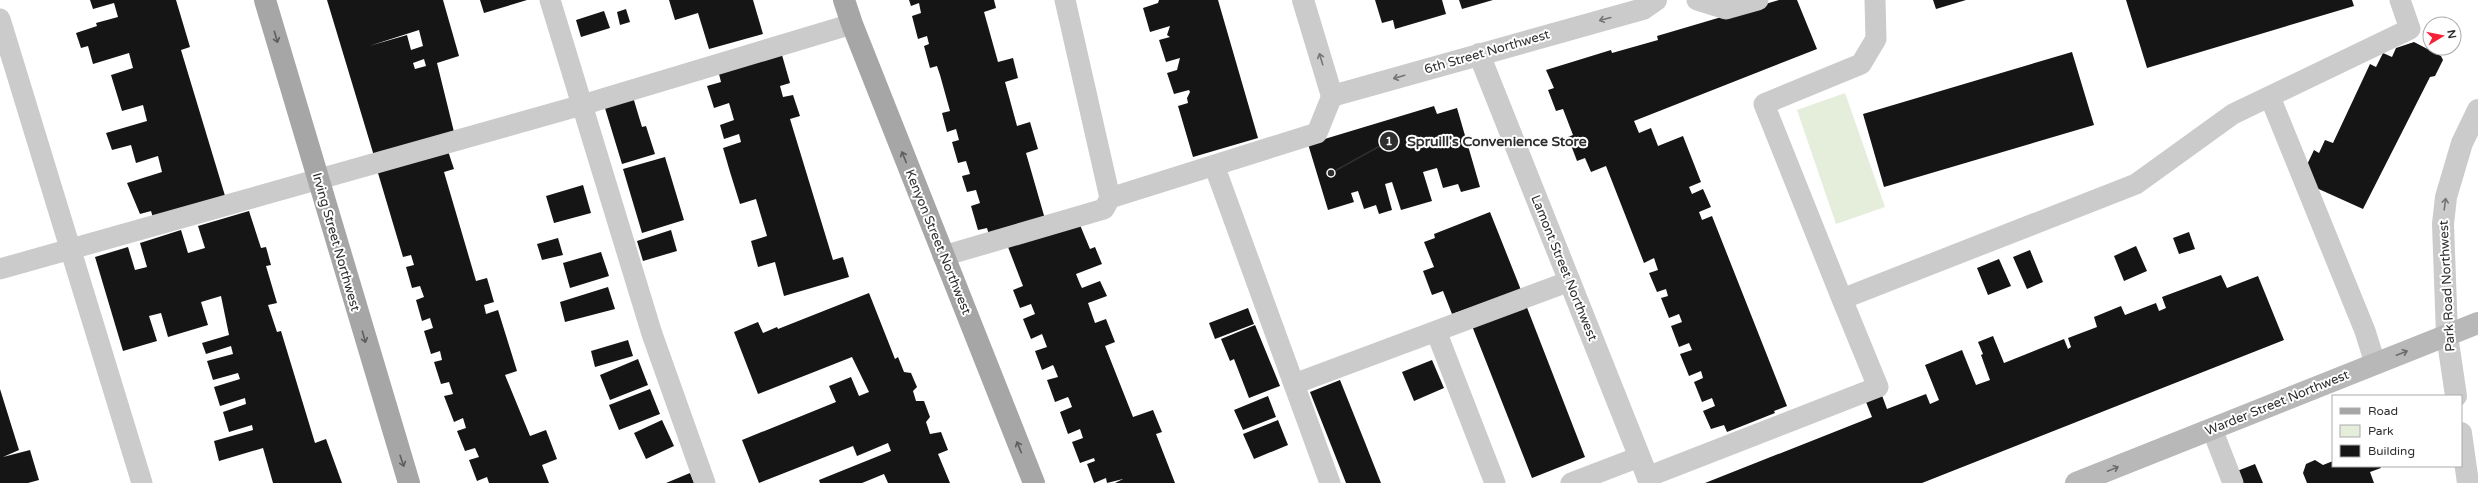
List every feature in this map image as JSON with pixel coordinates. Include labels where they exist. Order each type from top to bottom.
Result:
[{"type":"main road","name":"Irving Street Northwest","points":[[265,0],[409,483]]},
{"type":"main road","name":"Kenyon Street Northwest","points":[[844,0],[943,256],[1034,483]]},
{"type":"street","points":[[1303,0],[1332,96]]},
{"type":"street","name":"6th Street Northwest","points":[[1332,96],[1649,4]]},
{"type":"street","name":"Lamont Street Northwest","points":[[1479,54],[1645,472]]},
{"type":"street","name":"Park Road Northwest","points":[[2456,395],[2447,336],[2444,217],[2446,197],[2462,143],[2478,110]]},
{"type":"street","name":"Warder Street Northwest","points":[[2076,483],[2478,323]]},
{"type":"street","points":[[2462,440],[2468,483]]},
{"type":"lane","points":[[550,0],[652,334],[705,483]]},
{"type":"lane","points":[[943,256],[1104,209],[1110,198],[1065,0]]},
{"type":"lane","points":[[1697,0],[1726,9],[1758,0]]},
{"type":"lane","points":[[1571,483],[1645,472],[1878,387],[1764,104],[1861,64],[1876,38],[1875,0]]},
{"type":"lane","points":[[1842,299],[2136,184],[2234,114],[2410,29],[2400,0]]},
{"type":"lane","points":[[0,19],[142,483]]},
{"type":"lane","points":[[0,269],[70,248],[318,180],[582,105],[852,24]]},
{"type":"lane","points":[[1110,198],[1317,133],[1332,96]]},
{"type":"lane","points":[[2270,97],[2365,331],[2375,364]]},
{"type":"lane","points":[[1214,165],[1330,483]]},
{"type":"lane","points":[[1294,384],[1570,281]]},
{"type":"lane","points":[[1436,331],[1495,483]]},
{"type":"lane","points":[[2212,429],[2233,483]]},
{"type":"green space","points":[[1845,93],[1885,207],[1836,224],[1797,110]]},
{"type":"building","points":[[90,0],[176,0],[190,47],[181,50],[226,199],[154,221],[151,211],[140,214],[127,183],[162,172],[158,156],[136,163],[131,145],[112,150],[106,133],[147,121],[143,105],[122,111],[111,75],[133,68],[129,53],[93,64],[88,46],[81,48],[76,33],[97,26],[96,23],[118,17],[114,3],[93,9]]},
{"type":"building","points":[[327,0],[443,0],[459,56],[437,63],[454,132],[374,156]],"holes":[[[419,30],[423,46],[411,50],[407,35],[369,46]],[[424,59],[426,66],[415,69],[413,63]]]},
{"type":"building","points":[[480,0],[527,0],[484,13]]},
{"type":"building","points":[[669,0],[753,0],[763,34],[709,49],[698,13],[675,20]]},
{"type":"building","points":[[909,0],[994,0],[996,8],[984,12],[998,62],[1013,58],[1018,78],[1005,82],[1017,126],[1030,122],[1038,149],[1026,153],[1045,219],[989,235],[987,228],[978,230],[971,206],[980,203],[976,190],[967,192],[962,176],[970,174],[966,161],[958,163],[952,142],[959,140],[956,129],[947,132],[942,113],[950,111],[940,75],[937,66],[930,68],[924,46],[929,44],[927,36],[918,39],[912,16],[921,13],[919,3],[911,6]]},
{"type":"building","points":[[1159,0],[1218,0],[1258,138],[1193,157],[1178,106],[1188,103],[1187,98],[1190,92],[1189,90],[1174,94],[1167,73],[1177,70],[1180,58],[1166,62],[1159,40],[1170,37],[1167,35],[1170,26],[1150,32],[1143,8],[1158,3]]},
{"type":"building","points":[[1375,0],[1442,0],[1446,14],[1395,29],[1393,20],[1382,23]]},
{"type":"building","points":[[1459,0],[1493,0],[1462,9]]},
{"type":"building","points":[[1779,0],[1797,0],[1817,49],[1634,121],[1639,133],[1651,128],[1658,146],[1683,136],[1701,182],[1689,187],[1692,194],[1703,189],[1711,207],[1699,212],[1702,220],[1712,216],[1787,406],[1774,411],[1775,413],[1727,432],[1724,425],[1711,429],[1703,411],[1715,406],[1712,398],[1702,402],[1694,382],[1703,378],[1701,371],[1689,376],[1680,354],[1692,350],[1689,343],[1679,347],[1671,326],[1682,322],[1679,314],[1669,318],[1661,298],[1668,296],[1666,289],[1657,292],[1649,273],[1658,270],[1654,258],[1644,263],[1606,166],[1591,172],[1585,158],[1577,161],[1568,137],[1573,135],[1563,109],[1556,111],[1548,90],[1554,88],[1546,70],[1611,50],[1612,53],[1658,40],[1657,36]]},
{"type":"building","points":[[1933,0],[1966,0],[1936,9]]},
{"type":"building","points":[[2126,0],[2352,0],[2354,6],[2147,68]]},
{"type":"building","points":[[626,9],[630,22],[620,25],[617,12]]},
{"type":"building","points":[[604,11],[610,28],[581,37],[576,20]]},
{"type":"building","points":[[2414,42],[2422,46],[2422,56],[2441,56],[2443,60],[2435,76],[2430,77],[2363,209],[2312,186],[2304,171],[2314,150],[2319,153],[2325,140],[2333,143],[2370,64],[2376,67],[2383,53],[2392,57],[2396,48]]},
{"type":"building","points":[[2072,52],[2094,125],[1884,187],[1863,114]]},
{"type":"building","points":[[782,55],[790,83],[780,86],[783,97],[793,95],[800,116],[790,119],[833,260],[843,257],[849,277],[784,296],[775,262],[758,267],[751,241],[767,236],[756,199],[740,204],[723,148],[741,142],[739,134],[724,139],[720,125],[734,120],[729,103],[714,108],[707,86],[721,82],[719,74]]},
{"type":"building","points":[[633,97],[642,127],[646,126],[655,154],[622,164],[604,105]]},
{"type":"building","points":[[1434,106],[1437,114],[1457,108],[1480,187],[1461,192],[1458,184],[1443,188],[1437,168],[1423,172],[1432,201],[1401,210],[1392,182],[1385,184],[1392,210],[1379,214],[1376,205],[1364,209],[1358,191],[1351,193],[1354,202],[1328,210],[1308,144]]},
{"type":"building","points":[[448,151],[454,169],[444,172],[476,281],[487,278],[494,302],[484,305],[486,314],[498,310],[517,371],[505,375],[530,436],[546,430],[557,459],[542,465],[549,483],[489,483],[487,477],[477,481],[469,460],[479,457],[475,448],[465,451],[457,431],[466,428],[463,418],[454,422],[444,396],[453,394],[449,382],[441,384],[434,362],[442,360],[440,351],[431,354],[424,331],[433,328],[430,318],[422,321],[416,300],[424,297],[420,286],[412,288],[406,267],[414,265],[411,255],[403,257],[378,173]]},
{"type":"building","points":[[665,157],[684,220],[642,233],[623,169]]},
{"type":"building","points":[[583,185],[591,213],[554,223],[546,196]]},
{"type":"building","points":[[249,211],[261,248],[266,247],[271,265],[266,266],[277,303],[268,305],[277,332],[281,331],[315,443],[326,439],[342,483],[273,483],[263,448],[219,461],[214,441],[253,430],[252,425],[229,432],[223,412],[246,404],[245,398],[220,406],[214,387],[240,379],[238,373],[213,380],[207,361],[233,354],[231,346],[206,354],[202,343],[229,335],[221,296],[201,302],[208,325],[168,337],[161,313],[149,316],[157,341],[123,351],[95,257],[128,247],[135,270],[147,267],[140,243],[181,230],[188,253],[205,248],[198,226]]},
{"type":"building","points":[[1490,212],[1521,290],[1452,314],[1443,291],[1432,295],[1423,271],[1434,267],[1424,242],[1435,238],[1434,234]]},
{"type":"building","points":[[1080,225],[1090,249],[1095,247],[1102,264],[1076,274],[1082,288],[1100,281],[1107,296],[1088,303],[1095,323],[1106,319],[1115,342],[1105,346],[1133,417],[1153,410],[1162,432],[1156,434],[1175,483],[1115,483],[1123,479],[1107,483],[1106,478],[1094,483],[1087,464],[1095,461],[1094,458],[1080,463],[1072,442],[1083,438],[1080,429],[1068,434],[1060,412],[1072,407],[1069,399],[1068,397],[1055,402],[1047,380],[1058,377],[1053,365],[1042,370],[1035,351],[1047,347],[1042,334],[1031,339],[1023,319],[1035,314],[1031,304],[1020,308],[1013,290],[1023,286],[1008,247]]},
{"type":"building","points":[[671,230],[677,251],[643,261],[637,241]]},
{"type":"building","points":[[2189,232],[2195,249],[2179,254],[2173,238]]},
{"type":"building","points":[[558,238],[563,255],[542,260],[537,244]]},
{"type":"building","points":[[2136,246],[2147,271],[2124,281],[2114,256]]},
{"type":"building","points":[[2030,250],[2043,282],[2027,289],[2013,257]]},
{"type":"building","points":[[601,252],[609,276],[570,288],[563,263]]},
{"type":"building","points":[[1999,259],[2011,286],[1988,295],[1977,268]]},
{"type":"building","points":[[2221,275],[2227,288],[2258,276],[2284,340],[1922,483],[1705,483],[1872,417],[1864,397],[1880,390],[1887,409],[1926,394],[1930,404],[1939,400],[1925,365],[1962,350],[1976,385],[1990,380],[1978,342],[1993,336],[2004,363],[2064,339],[2068,349],[2071,347],[2068,338],[2097,327],[2094,317],[2121,306],[2125,315],[2156,303],[2159,311],[2166,308],[2162,297]]},
{"type":"building","points":[[608,287],[615,309],[565,322],[560,302]]},
{"type":"building","points":[[869,293],[895,359],[898,357],[904,372],[911,373],[917,387],[913,391],[916,401],[924,401],[930,417],[926,422],[930,434],[941,432],[948,450],[938,454],[950,483],[888,483],[884,474],[862,483],[820,483],[819,480],[891,451],[888,443],[857,456],[853,446],[759,483],[742,440],[836,402],[829,386],[851,377],[859,396],[869,392],[852,357],[758,394],[734,332],[758,322],[763,333],[777,327],[778,329]]},
{"type":"building","points":[[1526,305],[1585,457],[1532,478],[1472,326]]},
{"type":"building","points":[[1248,308],[1254,324],[1215,339],[1209,323]]},
{"type":"building","points":[[1255,325],[1280,386],[1249,398],[1234,359],[1230,361],[1221,339]]},
{"type":"building","points":[[628,340],[633,356],[595,367],[591,351]]},
{"type":"building","points":[[638,359],[648,385],[610,400],[600,375]]},
{"type":"building","points":[[1432,360],[1444,388],[1414,401],[1402,372]]},
{"type":"building","points":[[1340,380],[1381,483],[1346,483],[1310,392]]},
{"type":"building","points":[[0,389],[19,450],[3,457],[30,450],[39,480],[28,483],[0,483]]},
{"type":"building","points":[[650,389],[660,414],[619,430],[609,405]]},
{"type":"building","points":[[1268,396],[1276,417],[1243,430],[1234,410]]},
{"type":"building","points":[[662,420],[674,446],[646,459],[634,433]]},
{"type":"building","points":[[1278,420],[1288,445],[1254,459],[1243,434]]},
{"type":"building","points":[[2315,460],[2323,465],[2332,461],[2332,467],[2381,468],[2370,472],[2374,483],[2307,483],[2303,473],[2306,464]]},
{"type":"building","points":[[2255,464],[2263,483],[2236,483],[2232,473]]},
{"type":"building","points":[[690,473],[694,483],[666,483]]},
{"type":"place","name":"Spruill's Convenience Store","points":[[1331,173]]}]
